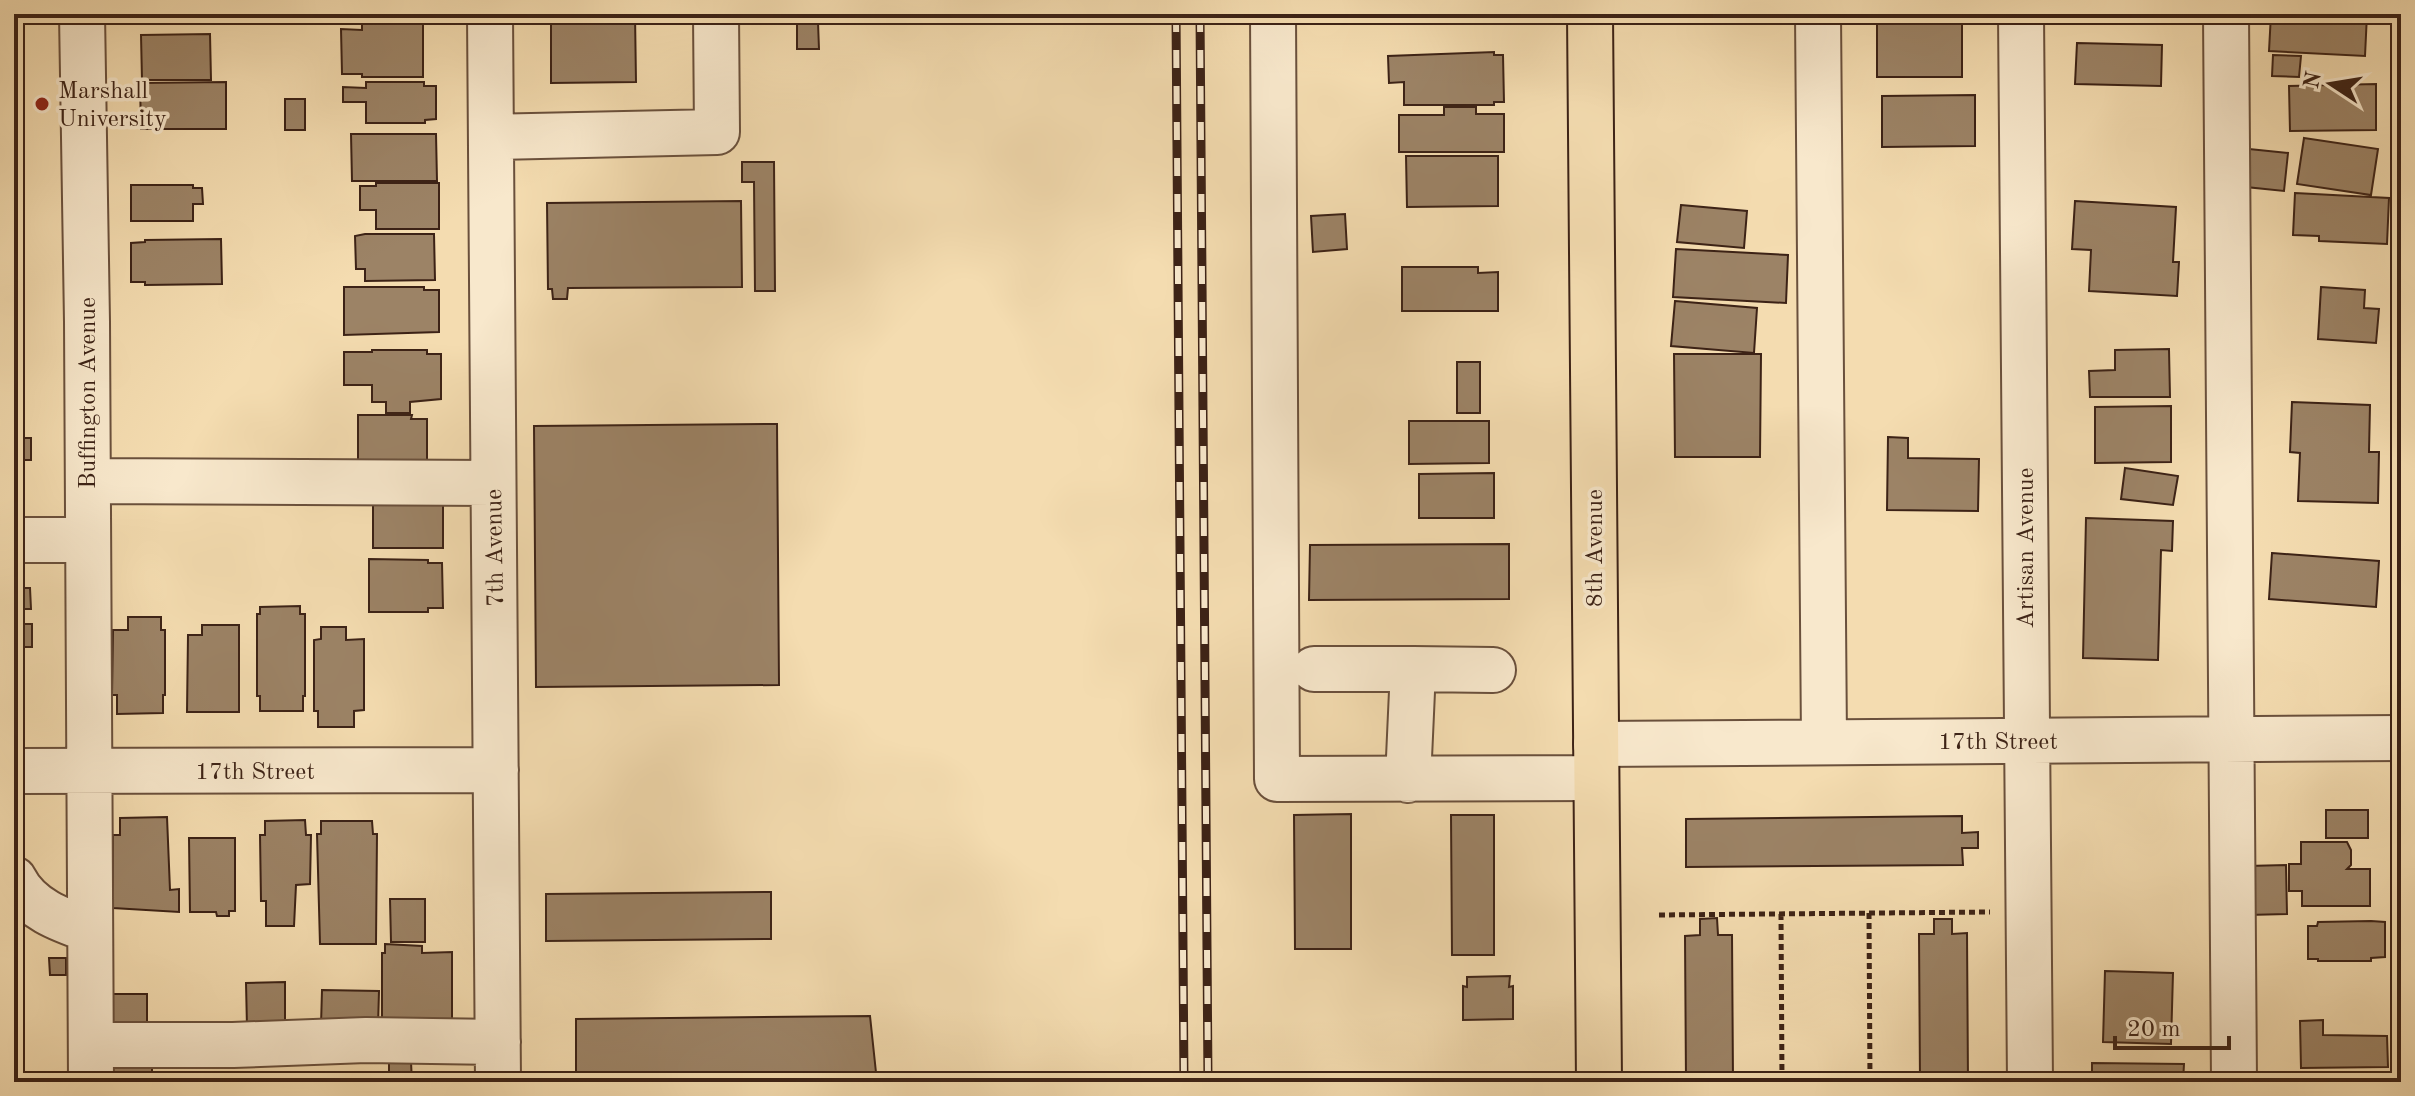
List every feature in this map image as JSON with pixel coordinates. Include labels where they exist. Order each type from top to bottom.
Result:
[{"type":"main road","name":"8th Avenue","points":[[1590,14],[1599,1082]]},
{"type":"street","name":"Buffington Avenue","points":[[82,14],[90,763],[71,923],[91,1064]]},
{"type":"street","name":"7th Avenue","points":[[490,14],[498,1062]]},
{"type":"street","points":[[491,137],[717,132],[716,14]]},
{"type":"street","name":"17th Street","points":[[1273,14],[1277,779],[1408,780],[1824,741],[2401,738]]},
{"type":"street","points":[[1818,14],[1824,741]]},
{"type":"street","name":"Artisan Avenue","points":[[2021,14],[2030,1082]]},
{"type":"street","points":[[2226,14],[2234,1082]]},
{"type":"street","points":[[88,481],[493,483]]},
{"type":"street","points":[[14,540],[88,540]]},
{"type":"street","points":[[1314,669],[1493,670]]},
{"type":"street","points":[[1408,780],[1413,669]]},
{"type":"street","name":"17th Street","points":[[14,771],[90,763],[496,770]]},
{"type":"street","points":[[14,879],[20,891],[71,923]]},
{"type":"street","points":[[91,1064],[233,1045],[366,1040],[498,1062]]},
{"type":"path","points":[[1659,915],[1991,912]]},
{"type":"path","points":[[1869,913],[1870,1082]]},
{"type":"path","points":[[1781,914],[1782,1082]]},
{"type":"building","points":[[551,14],[635,14],[636,82],[551,83]]},
{"type":"building","points":[[2271,14],[2367,14],[2365,56],[2269,51]]},
{"type":"building","points":[[1877,17],[1962,18],[1962,77],[1877,77]]},
{"type":"building","points":[[797,22],[818,22],[819,49],[797,49]]},
{"type":"building","points":[[423,23],[423,77],[342,74],[341,29],[362,30],[362,24]]},
{"type":"building","points":[[210,34],[211,80],[142,80],[141,35]]},
{"type":"building","points":[[2077,43],[2162,45],[2161,86],[2075,84]]},
{"type":"building","points":[[1494,52],[1494,55],[1503,55],[1504,102],[1494,102],[1494,105],[1404,105],[1404,82],[1389,83],[1388,56]]},
{"type":"building","points":[[2273,55],[2301,56],[2299,77],[2272,76]]},
{"type":"building","points":[[226,82],[226,129],[141,129],[140,83]]},
{"type":"building","points":[[366,82],[424,82],[424,86],[436,86],[436,119],[425,120],[425,123],[366,123],[366,102],[343,102],[343,87],[366,88]]},
{"type":"building","points":[[2376,84],[2376,130],[2290,131],[2289,86]]},
{"type":"building","points":[[1975,95],[1975,146],[1882,147],[1882,96]]},
{"type":"building","points":[[285,99],[305,99],[305,130],[285,130]]},
{"type":"building","points":[[1444,107],[1476,107],[1476,114],[1504,114],[1504,152],[1399,152],[1399,115],[1444,115]]},
{"type":"building","points":[[351,134],[436,134],[437,181],[352,181]]},
{"type":"building","points":[[2304,138],[2378,149],[2371,195],[2297,184]]},
{"type":"building","points":[[2249,149],[2288,153],[2284,191],[2246,187]]},
{"type":"building","points":[[1406,156],[1498,156],[1498,206],[1407,207]]},
{"type":"building","points":[[742,162],[774,162],[775,291],[755,291],[754,182],[742,182]]},
{"type":"building","points":[[376,183],[439,183],[439,229],[376,229],[376,210],[360,210],[360,186],[376,186]]},
{"type":"building","points":[[131,185],[193,185],[193,188],[202,188],[203,204],[193,204],[193,221],[131,221]]},
{"type":"building","points":[[2295,193],[2389,198],[2387,244],[2319,241],[2319,236],[2293,235]]},
{"type":"building","points":[[741,201],[742,287],[568,288],[567,299],[553,299],[552,289],[548,289],[547,203]]},
{"type":"building","points":[[2075,201],[2176,207],[2173,262],[2179,262],[2177,296],[2089,291],[2091,250],[2072,249]]},
{"type":"building","points":[[1681,205],[1747,211],[1744,248],[1677,242]]},
{"type":"building","points":[[1345,214],[1347,249],[1313,252],[1311,216]]},
{"type":"building","points":[[434,234],[435,280],[365,281],[365,269],[356,269],[355,236]]},
{"type":"building","points":[[221,239],[222,284],[145,285],[145,282],[131,282],[131,243]]},
{"type":"building","points":[[1676,249],[1788,255],[1786,303],[1673,297]]},
{"type":"building","points":[[1402,267],[1478,267],[1478,273],[1498,272],[1498,311],[1402,311]]},
{"type":"building","points":[[344,287],[424,287],[424,290],[439,290],[439,332],[344,335]]},
{"type":"building","points":[[2321,287],[2365,290],[2364,308],[2379,309],[2376,343],[2318,339]]},
{"type":"building","points":[[1675,301],[1757,308],[1754,353],[1671,346]]},
{"type":"building","points":[[2169,349],[2170,397],[2090,397],[2089,371],[2115,370],[2115,350]]},
{"type":"building","points":[[427,350],[427,354],[441,354],[441,399],[410,402],[410,413],[386,413],[386,402],[372,402],[372,385],[344,385],[344,352]]},
{"type":"building","points":[[1674,354],[1761,354],[1760,457],[1675,457]]},
{"type":"building","points":[[1457,362],[1480,362],[1480,413],[1457,413]]},
{"type":"building","points":[[2292,402],[2370,405],[2369,452],[2379,452],[2378,503],[2298,501],[2300,453],[2290,452]]},
{"type":"building","points":[[2171,406],[2171,462],[2095,463],[2095,407]]},
{"type":"building","points":[[358,415],[412,415],[411,419],[427,419],[427,460],[358,464]]},
{"type":"building","points":[[14,416],[16,438],[31,438],[31,460],[14,460]]},
{"type":"building","points":[[1409,421],[1489,421],[1489,463],[1409,464]]},
{"type":"building","points":[[777,424],[779,685],[536,687],[534,426]]},
{"type":"building","points":[[1888,437],[1908,438],[1908,458],[1979,459],[1978,511],[1887,510]]},
{"type":"building","points":[[2125,468],[2178,476],[2173,505],[2121,499]]},
{"type":"building","points":[[1494,473],[1494,518],[1419,518],[1419,474]]},
{"type":"building","points":[[373,499],[443,499],[443,548],[373,548]]},
{"type":"building","points":[[2086,518],[2173,521],[2172,551],[2161,550],[2158,660],[2083,658]]},
{"type":"building","points":[[1509,544],[1509,599],[1309,600],[1310,545]]},
{"type":"building","points":[[2272,553],[2379,561],[2376,607],[2269,599]]},
{"type":"building","points":[[369,559],[442,563],[443,608],[428,608],[428,612],[369,612]]},
{"type":"building","points":[[14,567],[18,567],[18,588],[30,588],[31,609],[14,609]]},
{"type":"building","points":[[300,606],[300,614],[305,614],[303,711],[260,711],[260,696],[257,696],[257,614],[260,614],[260,607]]},
{"type":"building","points":[[128,617],[161,617],[161,630],[165,630],[163,713],[117,714],[117,695],[112,695],[113,630],[128,630]]},
{"type":"building","points":[[14,624],[32,624],[32,647],[18,647],[18,668],[14,668]]},
{"type":"building","points":[[202,625],[239,625],[239,712],[187,712],[188,635],[202,635]]},
{"type":"building","points":[[321,627],[346,627],[346,640],[364,639],[364,710],[354,711],[354,727],[318,727],[318,711],[314,711],[314,640],[321,639]]},
{"type":"building","points":[[2326,810],[2368,810],[2368,838],[2326,838]]},
{"type":"building","points":[[1351,814],[1351,949],[1295,949],[1294,815]]},
{"type":"building","points":[[1451,815],[1494,815],[1494,955],[1452,955]]},
{"type":"building","points":[[1962,816],[1962,833],[1978,832],[1978,848],[1962,848],[1963,865],[1686,867],[1686,819]]},
{"type":"building","points":[[167,817],[170,890],[179,889],[179,912],[113,908],[113,835],[120,835],[120,818]]},
{"type":"building","points":[[305,820],[306,835],[311,835],[310,884],[296,885],[294,926],[266,926],[266,901],[261,901],[260,835],[265,835],[265,821]]},
{"type":"building","points":[[321,821],[372,821],[373,834],[377,834],[376,944],[320,944],[317,834],[321,834]]},
{"type":"building","points":[[189,838],[235,838],[235,911],[229,911],[229,916],[217,916],[216,912],[190,912]]},
{"type":"building","points":[[2301,842],[2347,842],[2351,850],[2351,865],[2347,869],[2370,869],[2370,906],[2302,906],[2302,891],[2289,891],[2289,864],[2301,864]]},
{"type":"building","points":[[2286,865],[2287,914],[2247,915],[2247,866]]},
{"type":"building","points":[[771,892],[771,939],[546,941],[546,894]]},
{"type":"building","points":[[390,899],[425,899],[425,942],[391,942]]},
{"type":"building","points":[[1717,918],[1718,935],[1732,935],[1733,1082],[1686,1082],[1685,936],[1700,935],[1700,919]]},
{"type":"building","points":[[1934,919],[1952,919],[1952,934],[1967,933],[1968,1082],[1920,1082],[1919,934],[1934,934]]},
{"type":"building","points":[[2318,922],[2385,922],[2385,957],[2371,958],[2371,961],[2308,959],[2308,926],[2317,926]]},
{"type":"building","points":[[385,944],[422,946],[422,953],[452,952],[452,1028],[382,1028],[382,953],[385,953]]},
{"type":"building","points":[[49,958],[66,958],[66,975],[50,975]]},
{"type":"building","points":[[2105,971],[2173,973],[2171,1044],[2103,1042]]},
{"type":"building","points":[[1510,976],[1513,1019],[1463,1020],[1463,986],[1467,987],[1467,977]]},
{"type":"building","points":[[285,982],[285,1027],[247,1027],[246,983]]},
{"type":"building","points":[[322,990],[379,991],[378,1026],[321,1025]]},
{"type":"building","points":[[108,994],[147,994],[147,1029],[108,1029]]},
{"type":"building","points":[[870,1016],[877,1082],[576,1082],[576,1019]]},
{"type":"building","points":[[2323,1020],[2323,1035],[2387,1036],[2388,1067],[2301,1068],[2300,1021]]},
{"type":"building","points":[[152,1057],[152,1082],[112,1082],[112,1058]]},
{"type":"building","points":[[389,1062],[411,1062],[412,1082],[389,1082]]},
{"type":"building","points":[[2092,1063],[2184,1064],[2183,1082],[2092,1082]]},
{"type":"railway","points":[[1176,14],[1184,1082]]},
{"type":"railway","points":[[1200,14],[1208,1082]]},
{"type":"place","name":"Marshall University","points":[[42,104]]}]
